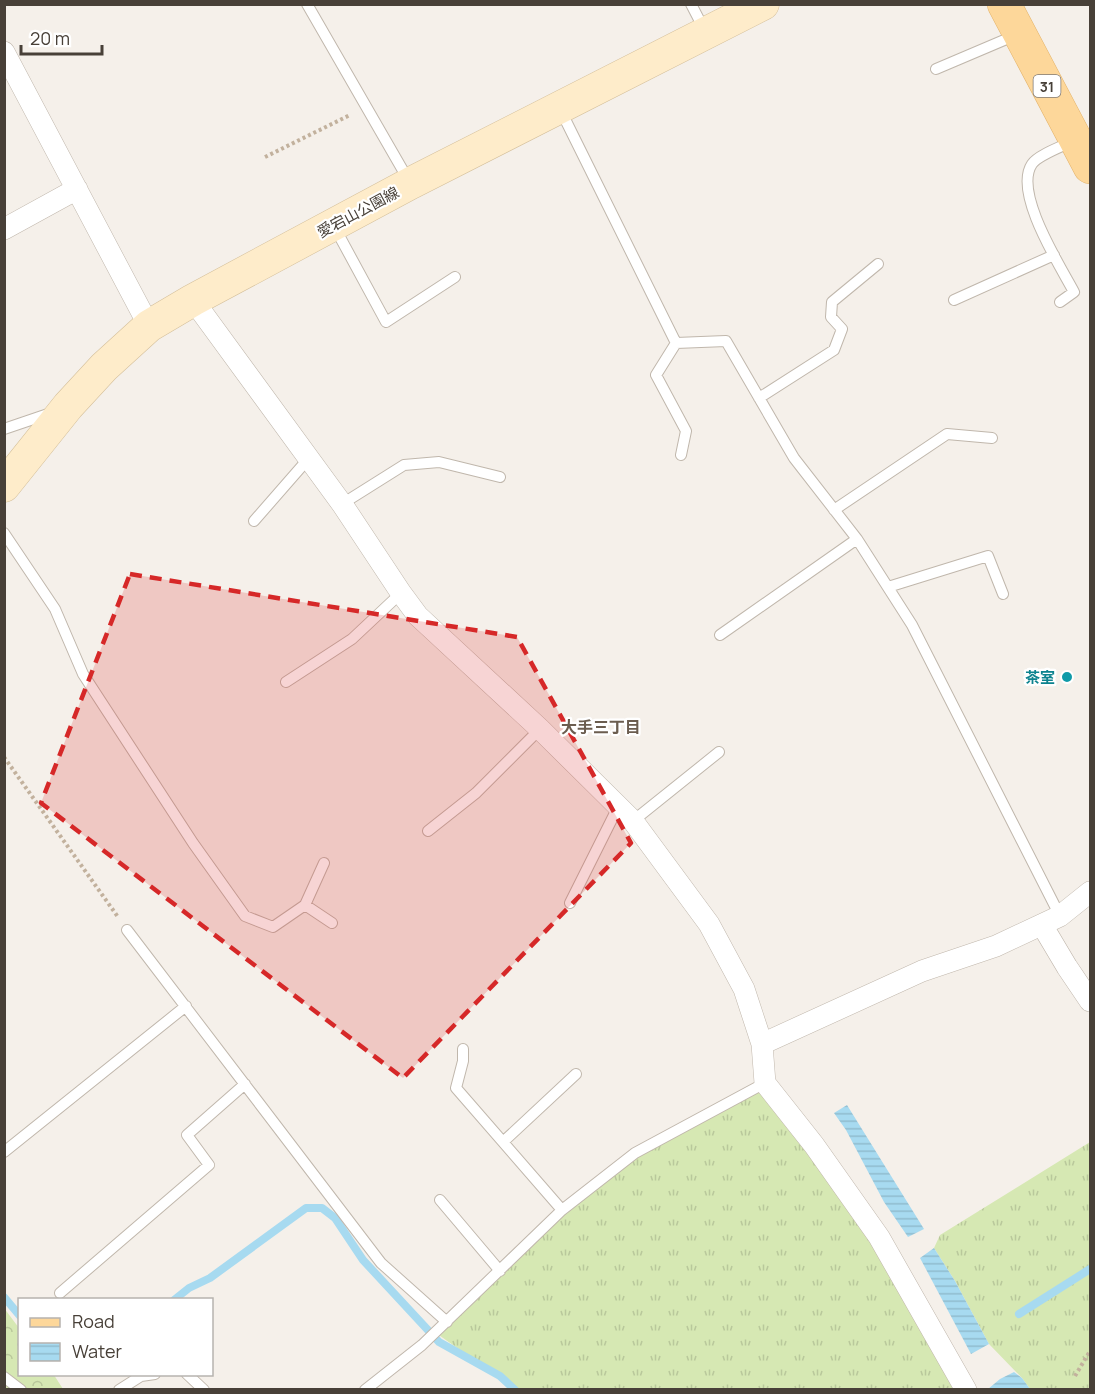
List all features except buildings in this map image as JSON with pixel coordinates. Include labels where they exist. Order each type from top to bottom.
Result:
[{"type":"main road","name":"愛宕山公園線","points":[[4,486],[68,406],[104,367],[149,326],[411,183],[763,4]]},
{"type":"main road","name":"31","points":[[1004,4],[1083,153]]},
{"type":"street","points":[[4,52],[149,326]]},
{"type":"street","points":[[4,229],[77,189]]},
{"type":"street","points":[[193,300],[342,504],[418,616],[540,729],[626,814],[710,924],[744,989],[762,1044],[765,1083],[814,1145],[879,1237],[966,1389]]},
{"type":"street","points":[[762,1044],[922,971],[996,946],[1051,920],[1090,892]]},
{"type":"street","points":[[1051,920],[1067,967],[1090,1001]]},
{"type":"lane","points":[[307,4],[411,183]]},
{"type":"lane","points":[[691,4],[706,33]]},
{"type":"lane","points":[[936,69],[1019,34]]},
{"type":"lane","points":[[560,109],[676,342]]},
{"type":"lane","points":[[1060,302],[1074,292],[1033,213],[1026,175],[1034,161],[1083,153]]},
{"type":"lane","points":[[333,225],[386,322],[455,277]]},
{"type":"lane","points":[[954,300],[1054,255]]},
{"type":"lane","points":[[759,398],[834,350],[842,329],[831,317],[832,302],[878,264]]},
{"type":"lane","points":[[676,342],[726,341],[794,458],[857,539],[912,625],[1051,920]]},
{"type":"lane","points":[[676,342],[656,375],[686,430],[681,455]]},
{"type":"lane","points":[[4,429],[68,406]]},
{"type":"lane","points":[[834,510],[947,434],[992,438]]},
{"type":"lane","points":[[254,521],[309,459]]},
{"type":"lane","points":[[342,504],[404,465],[439,462],[500,477]]},
{"type":"lane","points":[[4,533],[55,609],[83,674],[193,843],[245,916],[273,927],[305,905],[324,863]]},
{"type":"lane","points":[[720,635],[857,539]]},
{"type":"lane","points":[[888,587],[988,556],[1003,594]]},
{"type":"lane","points":[[286,682],[352,639],[401,593]]},
{"type":"lane","points":[[428,831],[476,793],[540,729]]},
{"type":"lane","points":[[570,903],[626,814],[719,752]]},
{"type":"lane","points":[[305,905],[332,923]]},
{"type":"lane","points":[[128,930],[381,1263],[446,1323]]},
{"type":"lane","points":[[4,1152],[186,1006]]},
{"type":"lane","points":[[463,1049],[463,1061],[456,1088],[562,1210]]},
{"type":"lane","points":[[503,1142],[576,1074]]},
{"type":"lane","points":[[365,1389],[422,1345],[562,1210],[635,1153],[765,1083]]},
{"type":"lane","points":[[60,1293],[209,1165],[187,1135],[245,1084]]},
{"type":"lane","points":[[440,1200],[500,1271]]},
{"type":"lane","points":[[119,1389],[141,1376]]},
{"type":"lane","points":[[189,1376],[204,1389]]},
{"type":"lane","points":[[4,1377],[21,1389]]},
{"type":"path","points":[[265,157],[366,106]]},
{"type":"path","points":[[4,758],[128,930]]},
{"type":"path","points":[[1075,1376],[1090,1352]]},
{"type":"highlighted area","points":[[130,574],[517,637],[631,843],[403,1078],[41,803]]},
{"type":"green space","points":[[765,1083],[814,1145],[966,1389],[515,1389],[436,1333],[548,1225],[635,1153]]},
{"type":"green space","points":[[1090,1142],[1090,1389],[1030,1389],[989,1344],[955,1281],[934,1248],[940,1235]]},
{"type":"green space","points":[[4,1308],[18,1327],[18,1376],[55,1376],[63,1389],[5,1389]]},
{"type":"water","points":[[847,1105],[924,1229],[908,1237],[884,1202],[846,1130],[834,1113]]},
{"type":"water","points":[[934,1248],[955,1281],[989,1344],[971,1354],[920,1258]]},
{"type":"water","points":[[1014,1372],[1030,1389],[988,1389],[1000,1379]]},
{"type":"waterway","points":[[176,1298],[189,1288],[210,1278],[306,1208],[322,1208],[335,1218],[363,1260],[439,1342],[500,1376],[515,1390]]},
{"type":"waterway","points":[[1019,1314],[1090,1269]]},
{"type":"waterway","points":[[4,1297],[18,1314]]},
{"type":"place","name":"茶室","points":[[1067,677]]},
{"type":"district","name":"大手三丁目","points":[[601,727]]}]
